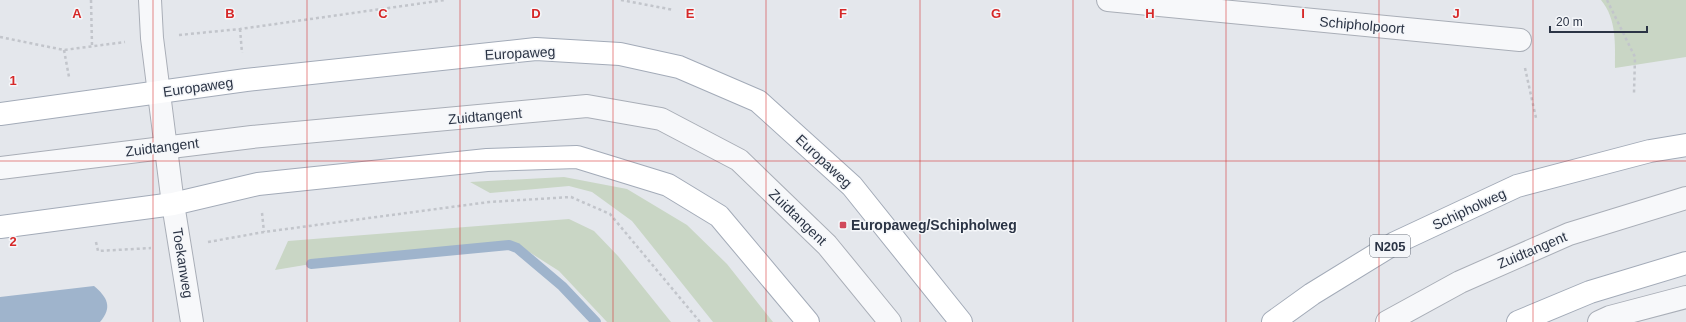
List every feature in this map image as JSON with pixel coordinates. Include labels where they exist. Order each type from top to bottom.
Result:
[{"type":"main road","name":"Europaweg","points":[[0,114],[246,80],[536,49],[620,54],[679,67],[758,101],[852,186],[961,322]]},
{"type":"main road","name":"Schipholweg","points":[[1273,322],[1312,294],[1395,243],[1516,186],[1650,151],[1686,145]]},
{"type":"main road","points":[[0,227],[173,204],[258,184],[487,160],[577,157],[668,185],[719,216],[808,322]]},
{"type":"main road","points":[[1518,322],[1590,292],[1686,263]]},
{"type":"street","points":[[150,0],[152,38],[159,93]]},
{"type":"street","name":"Schipholpoort","points":[[1108,0],[1520,40]]},
{"type":"street","name":"Toekanweg","points":[[159,93],[173,204],[192,322]]},
{"type":"street","name":"Zuidtangent","points":[[0,168],[252,137],[587,106],[661,119],[739,160],[827,245],[890,322]]},
{"type":"street","name":"Zuidtangent","points":[[1387,322],[1460,282],[1569,234],[1686,198]]},
{"type":"street","points":[[1598,322],[1610,317],[1686,297]]},
{"type":"path","points":[[90,0],[92,46]]},
{"type":"path","points":[[0,37],[64,50],[152,38],[240,29],[445,0]]},
{"type":"path","points":[[621,0],[674,10]]},
{"type":"path","points":[[1607,0],[1635,57],[1634,93]]},
{"type":"path","points":[[1520,40],[1536,118]]},
{"type":"path","points":[[489,202],[571,197],[610,214],[700,322]]},
{"type":"green space","points":[[1601,0],[1686,0],[1686,57],[1615,68],[1614,32],[1610,15]]},
{"type":"green space","points":[[564,177],[627,189],[687,225],[727,264],[773,322],[713,322],[632,221],[592,192],[569,186],[490,193],[470,182]]},
{"type":"green space","points":[[569,219],[594,231],[618,256],[671,322],[607,322],[559,271],[526,250],[509,245],[311,264],[275,270],[288,241]]},
{"type":"water","points":[[94,286],[107,302],[106,312],[100,322],[0,322],[0,297]]},
{"type":"waterway","points":[[311,264],[509,245],[517,248],[562,286],[596,322]]},
{"type":"place","name":"Europaweg/Schipholweg","points":[[843,225]]}]
